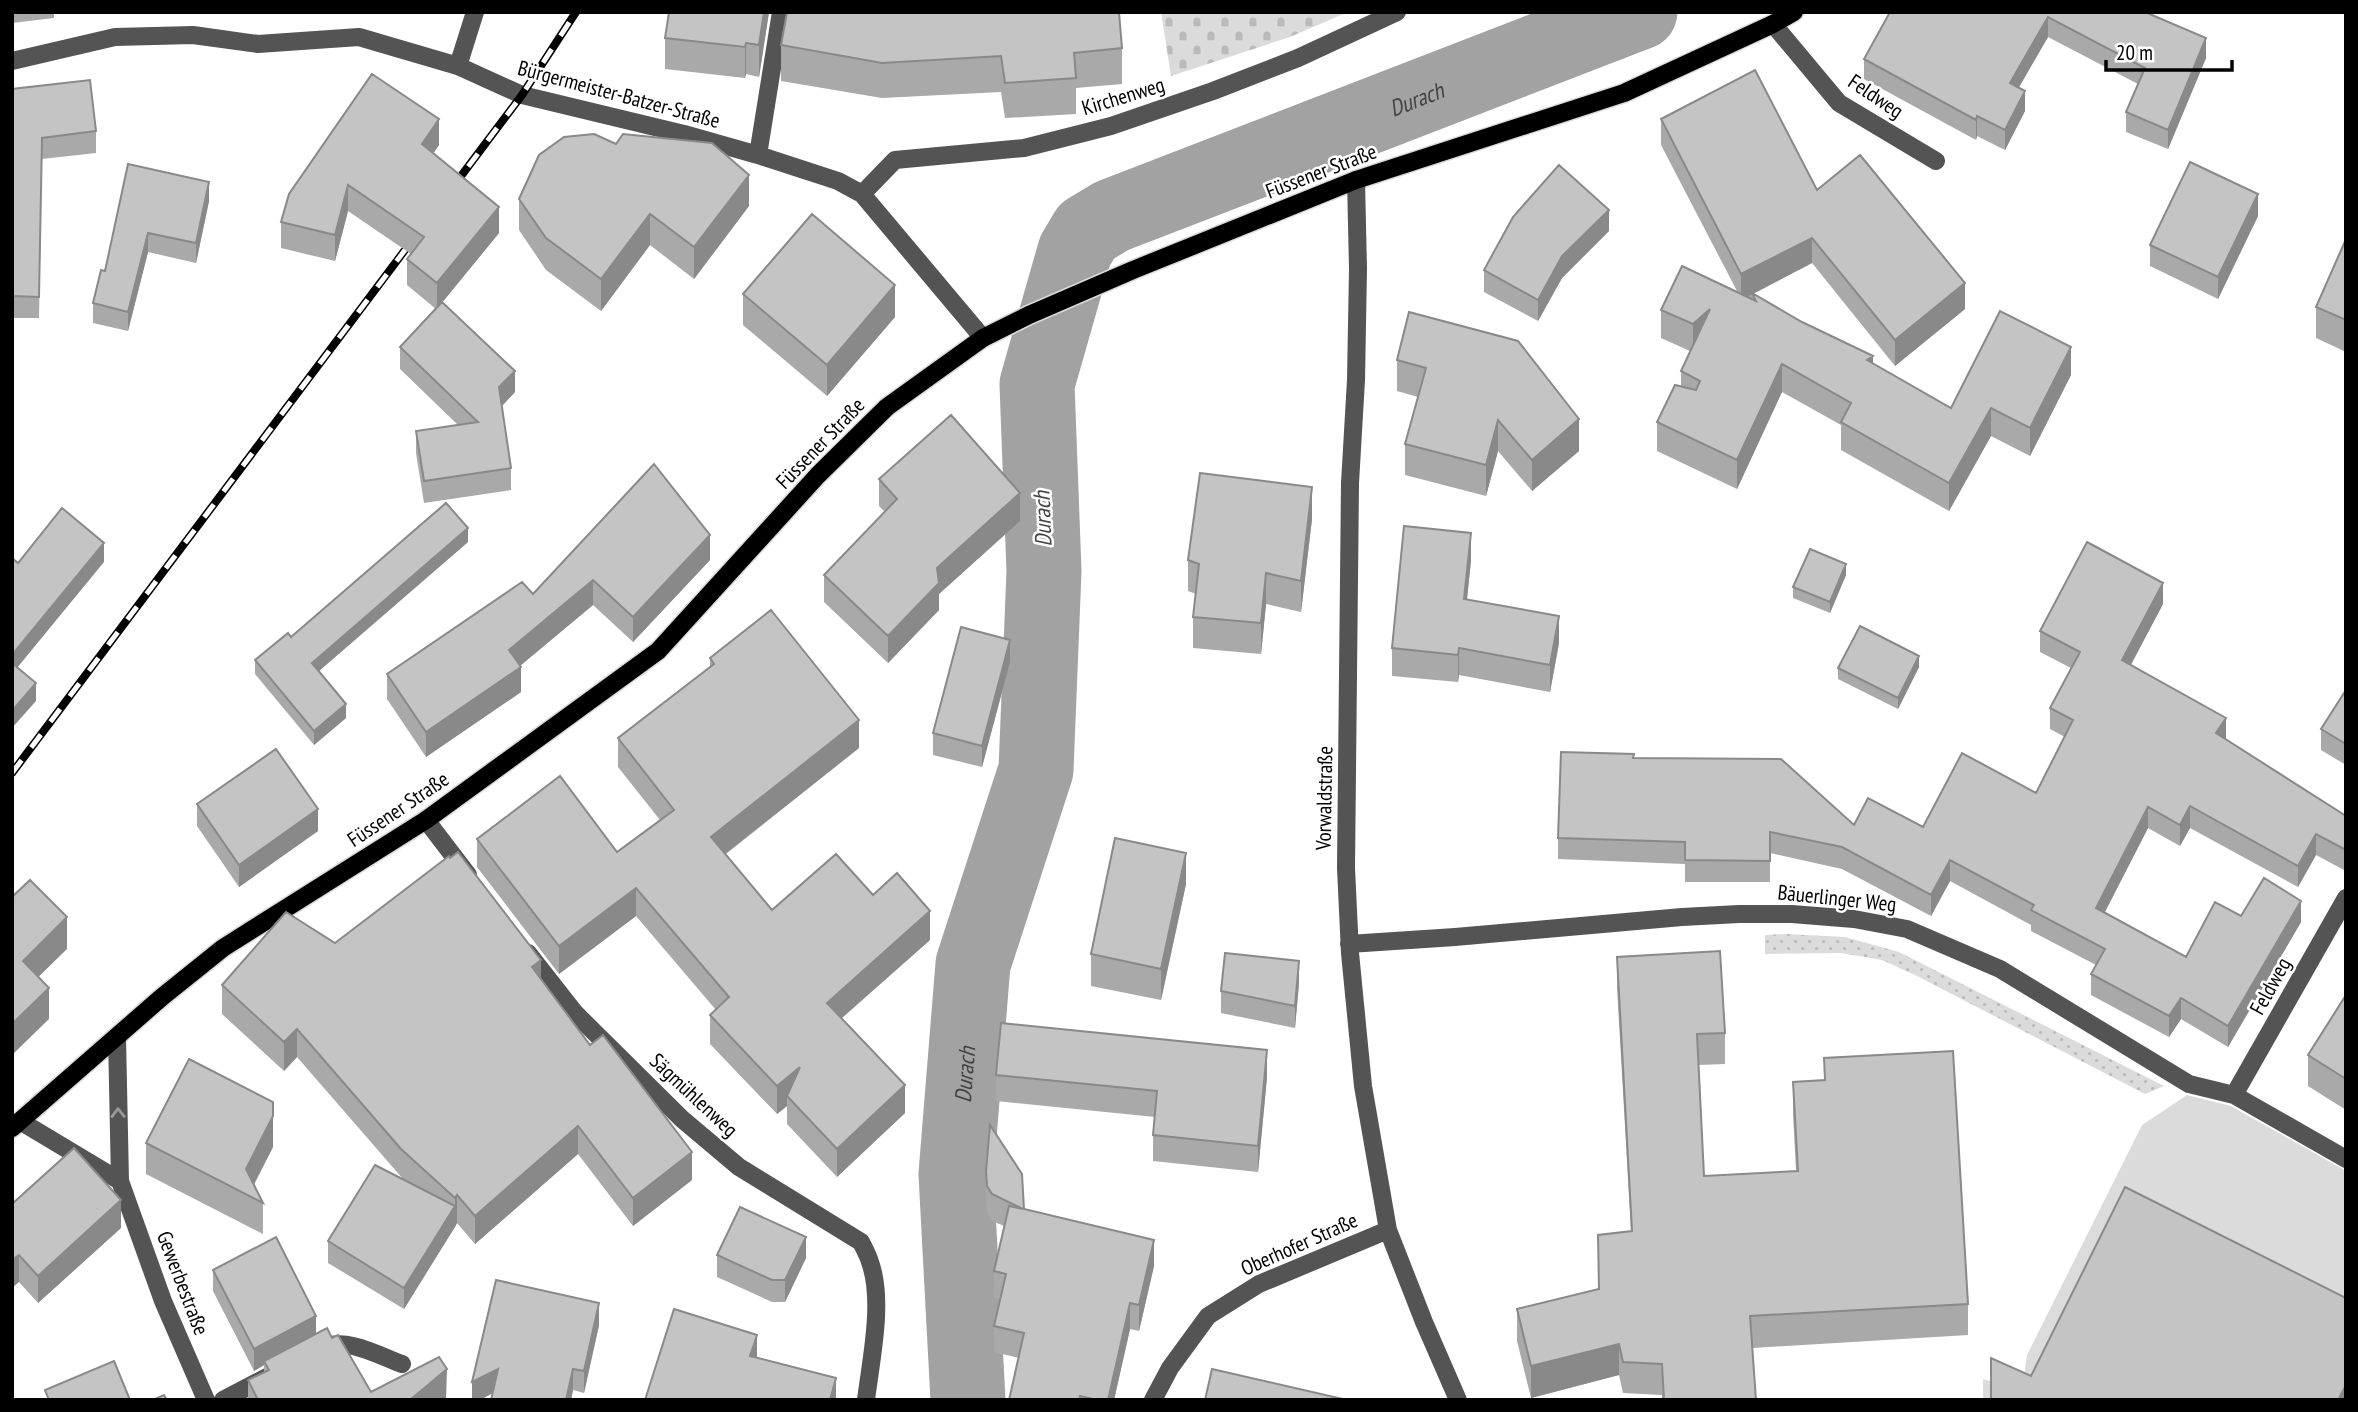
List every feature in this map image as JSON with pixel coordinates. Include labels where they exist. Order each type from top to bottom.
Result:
[{"type":"main road","name":"Füssener Straße","points":[[16,1124],[223,948],[426,820],[658,651],[818,475],[887,407],[983,338],[1111,280],[1356,180],[1624,93],[1794,12]]},
{"type":"street","points":[[458,66],[475,12]]},
{"type":"street","points":[[758,155],[780,12]]},
{"type":"street","name":"Kirchenweg","points":[[862,194],[895,160],[1024,148],[1111,126],[1298,58],[1397,12]]},
{"type":"street","name":"Feldweg","points":[[1773,24],[1839,103],[1936,161]]},
{"type":"street","name":"Bürgermeister-Batzer-Straße","points":[[12,61],[115,37],[193,35],[258,44],[359,37],[458,66],[522,95],[684,134],[838,181],[862,194],[983,338]]},
{"type":"street","name":"Vorwaldstraße","points":[[1356,180],[1358,282],[1350,483],[1346,868],[1349,944],[1363,1086],[1388,1230],[1458,1400]]},
{"type":"street","points":[[426,820],[476,885]]},
{"type":"street","name":"Feldweg","points":[[2234,1096],[2346,898]]},
{"type":"street","name":"Bäuerlinger Weg","points":[[1349,944],[1682,917],[1792,914],[1854,919],[1907,929],[2000,969],[2189,1084],[2234,1096],[2346,1159]]},
{"type":"street","name":"Sägmühlenweg","points":[[517,938],[575,1013],[682,1119],[739,1167],[861,1242],[871,1263],[876,1291],[866,1400]]},
{"type":"street","name":"Gewerbestraße","points":[[117,1037],[120,1181],[163,1301],[206,1400]]},
{"type":"street","points":[[16,1124],[120,1181]]},
{"type":"street","name":"Oberhofer Straße","points":[[1153,1400],[1170,1368],[1208,1316],[1259,1283],[1388,1230]]},
{"type":"street","points":[[306,1357],[329,1344],[353,1346],[402,1364]]},
{"type":"street","points":[[223,1400],[282,1369]]},
{"type":"green space","points":[[1161,12],[1348,12],[1290,37],[1171,76]]},
{"type":"green space","points":[[1765,935],[1845,937],[1899,952],[2164,1086],[2145,1094],[1882,960],[1841,953],[1765,954]]},
{"type":"green space","points":[[2187,1095],[2231,1106],[2346,1171],[2346,1400],[1983,1400],[1983,1379],[2022,1390],[2027,1355],[2142,1125]]},
{"type":"building","points":[[669,12],[764,12],[759,45],[746,43],[745,47],[665,38]]},
{"type":"building","points":[[787,12],[1119,12],[1122,48],[1074,53],[1076,78],[1005,83],[1001,56],[882,63],[781,45]]},
{"type":"building","points":[[1890,12],[2145,12],[2206,38],[2168,130],[2126,112],[2145,68],[2048,17],[2010,83],[2025,91],[2005,130],[1977,116],[1976,120],[1864,59]]},
{"type":"building","points":[[1755,70],[1817,190],[1860,155],[1965,283],[1895,340],[1812,238],[1741,274],[1661,119]]},
{"type":"building","points":[[372,74],[439,119],[422,144],[499,207],[437,283],[407,259],[424,237],[348,185],[335,235],[281,222],[289,194]]},
{"type":"building","points":[[90,80],[96,131],[42,138],[39,297],[12,296],[12,89]]},
{"type":"building","points":[[594,134],[616,144],[623,134],[712,143],[749,175],[694,247],[650,214],[601,279],[546,238],[519,199],[539,155],[564,137]]},
{"type":"building","points":[[2190,162],[2258,194],[2218,277],[2150,245]]},
{"type":"building","points":[[128,164],[209,182],[196,243],[148,233],[128,312],[93,303],[101,270],[105,271]]},
{"type":"building","points":[[1559,165],[1609,210],[1562,256],[1538,300],[1484,270],[1513,217]]},
{"type":"building","points":[[812,214],[895,285],[827,365],[743,294]]},
{"type":"building","points":[[2346,239],[2346,320],[2316,307]]},
{"type":"building","points":[[1682,266],[1756,301],[1752,293],[1802,322],[1873,356],[1867,360],[1951,408],[2000,311],[2071,347],[2030,428],[1991,408],[1949,483],[1841,422],[1851,403],[1782,364],[1737,460],[1657,422],[1675,385],[1696,390],[1700,381],[1681,371],[1710,309],[1693,324],[1661,310]]},
{"type":"building","points":[[442,302],[515,371],[499,387],[511,468],[424,481],[416,431],[478,422],[400,347]]},
{"type":"building","points":[[1409,312],[1518,341],[1579,419],[1532,460],[1498,420],[1486,465],[1405,444],[1426,368],[1397,360]]},
{"type":"building","points":[[951,415],[1020,493],[937,568],[939,583],[888,636],[824,575],[897,499],[879,479]]},
{"type":"building","points":[[654,464],[710,535],[633,617],[593,580],[509,650],[521,667],[426,732],[387,674],[522,582],[533,594]]},
{"type":"building","points":[[1200,473],[1312,487],[1301,581],[1266,573],[1261,623],[1193,617],[1199,564],[1188,560]]},
{"type":"building","points":[[446,503],[468,528],[312,663],[346,704],[314,731],[255,660],[288,633],[291,637]]},
{"type":"building","points":[[62,508],[104,543],[12,655],[12,558],[18,563]]},
{"type":"building","points":[[1404,526],[1471,533],[1464,599],[1559,616],[1550,665],[1459,648],[1458,655],[1392,648]]},
{"type":"building","points":[[2087,542],[2163,583],[2122,660],[2226,718],[2216,733],[2346,816],[2346,850],[2316,834],[2298,866],[2190,806],[2180,825],[2148,807],[2096,908],[2186,957],[2215,902],[2241,916],[2264,878],[2301,901],[2228,1026],[2181,998],[2169,1016],[2091,974],[2105,949],[2031,910],[2034,905],[1950,860],[1931,895],[1842,847],[1770,832],[1770,861],[1685,860],[1685,842],[1558,838],[1561,752],[1634,754],[1633,758],[1781,759],[1854,825],[1868,798],[1923,827],[1962,753],[2036,793],[2073,720],[2050,708],[2080,652],[2040,631]]},
{"type":"building","points":[[1810,549],[1846,564],[1830,602],[1793,587]]},
{"type":"building","points":[[771,610],[859,720],[711,837],[772,910],[836,854],[873,895],[897,873],[930,911],[827,1003],[905,1085],[837,1149],[787,1096],[800,1067],[777,1086],[710,1015],[729,997],[636,888],[559,946],[477,839],[560,776],[617,852],[674,810],[618,738],[714,664],[710,658]]},
{"type":"building","points":[[1860,626],[1919,656],[1898,698],[1838,668]]},
{"type":"building","points":[[961,627],[1010,640],[982,746],[933,733]]},
{"type":"building","points":[[12,663],[36,683],[12,711]]},
{"type":"building","points":[[2346,690],[2346,744],[2321,729]]},
{"type":"building","points":[[276,749],[318,809],[239,865],[197,804]]},
{"type":"building","points":[[1115,838],[1186,853],[1161,969],[1091,954]]},
{"type":"building","points":[[458,852],[541,960],[532,967],[590,1045],[603,1035],[692,1152],[633,1198],[578,1126],[475,1216],[457,1195],[455,1198],[401,1149],[297,1029],[284,1042],[222,985],[286,912],[335,943],[449,856],[450,858]]},
{"type":"building","points":[[30,880],[67,917],[23,961],[49,988],[12,1024],[12,897]]},
{"type":"building","points":[[1720,951],[1725,1033],[1697,1034],[1704,1176],[1798,1171],[1793,1082],[1825,1080],[1824,1058],[1953,1051],[1968,1304],[1750,1316],[1756,1400],[1664,1400],[1662,1364],[1623,1362],[1619,1344],[1531,1366],[1517,1309],[1599,1289],[1598,1235],[1632,1231],[1617,957]]},
{"type":"building","points":[[1225,953],[1299,961],[1295,1006],[1221,991]]},
{"type":"building","points":[[2346,995],[2346,1079],[2308,1055]]},
{"type":"building","points":[[1001,1023],[1267,1050],[1258,1146],[1153,1135],[1157,1091],[996,1075]]},
{"type":"building","points":[[189,1059],[273,1102],[273,1116],[246,1169],[263,1203],[146,1143]]},
{"type":"building","points":[[990,1125],[1022,1174],[1024,1209],[1154,1240],[1139,1305],[1130,1303],[1108,1400],[1080,1396],[1079,1400],[1009,1400],[1024,1333],[994,1326],[1006,1274],[994,1271],[1009,1206],[1023,1209],[992,1194],[987,1186]]},
{"type":"building","points":[[74,1148],[121,1200],[38,1276],[19,1255],[12,1260],[12,1204]]},
{"type":"building","points":[[375,1165],[455,1206],[404,1288],[328,1241]]},
{"type":"building","points":[[2125,1187],[2346,1298],[2346,1385],[2338,1400],[1991,1400],[1991,1358],[2031,1376]]},
{"type":"building","points":[[740,1207],[806,1237],[785,1280],[772,1280],[717,1255]]},
{"type":"building","points":[[276,1237],[316,1316],[254,1349],[213,1270]]},
{"type":"building","points":[[496,1280],[599,1303],[584,1371],[573,1369],[566,1400],[491,1400],[498,1369],[472,1382]]},
{"type":"building","points":[[674,1309],[757,1335],[750,1356],[836,1378],[830,1400],[645,1400]]},
{"type":"building","points":[[327,1328],[332,1338],[338,1335],[371,1392],[439,1357],[447,1369],[410,1400],[258,1400],[248,1380],[269,1370],[264,1361]]},
{"type":"building","points":[[114,1361],[130,1400],[49,1400],[45,1390]]},
{"type":"building","points":[[1212,1369],[1347,1400],[1205,1400]]},
{"type":"building","points":[[164,1395],[167,1400],[153,1400]]},
{"type":"waterway","name":"Durach","points":[[968,1400],[956,1174],[973,964],[1036,770],[1044,571],[1037,384],[1075,251],[1087,231],[1112,216],[1640,12]]},
{"type":"railway","points":[[449,192],[522,95],[576,12]]},
{"type":"railway","points":[[12,773],[417,234]]}]
